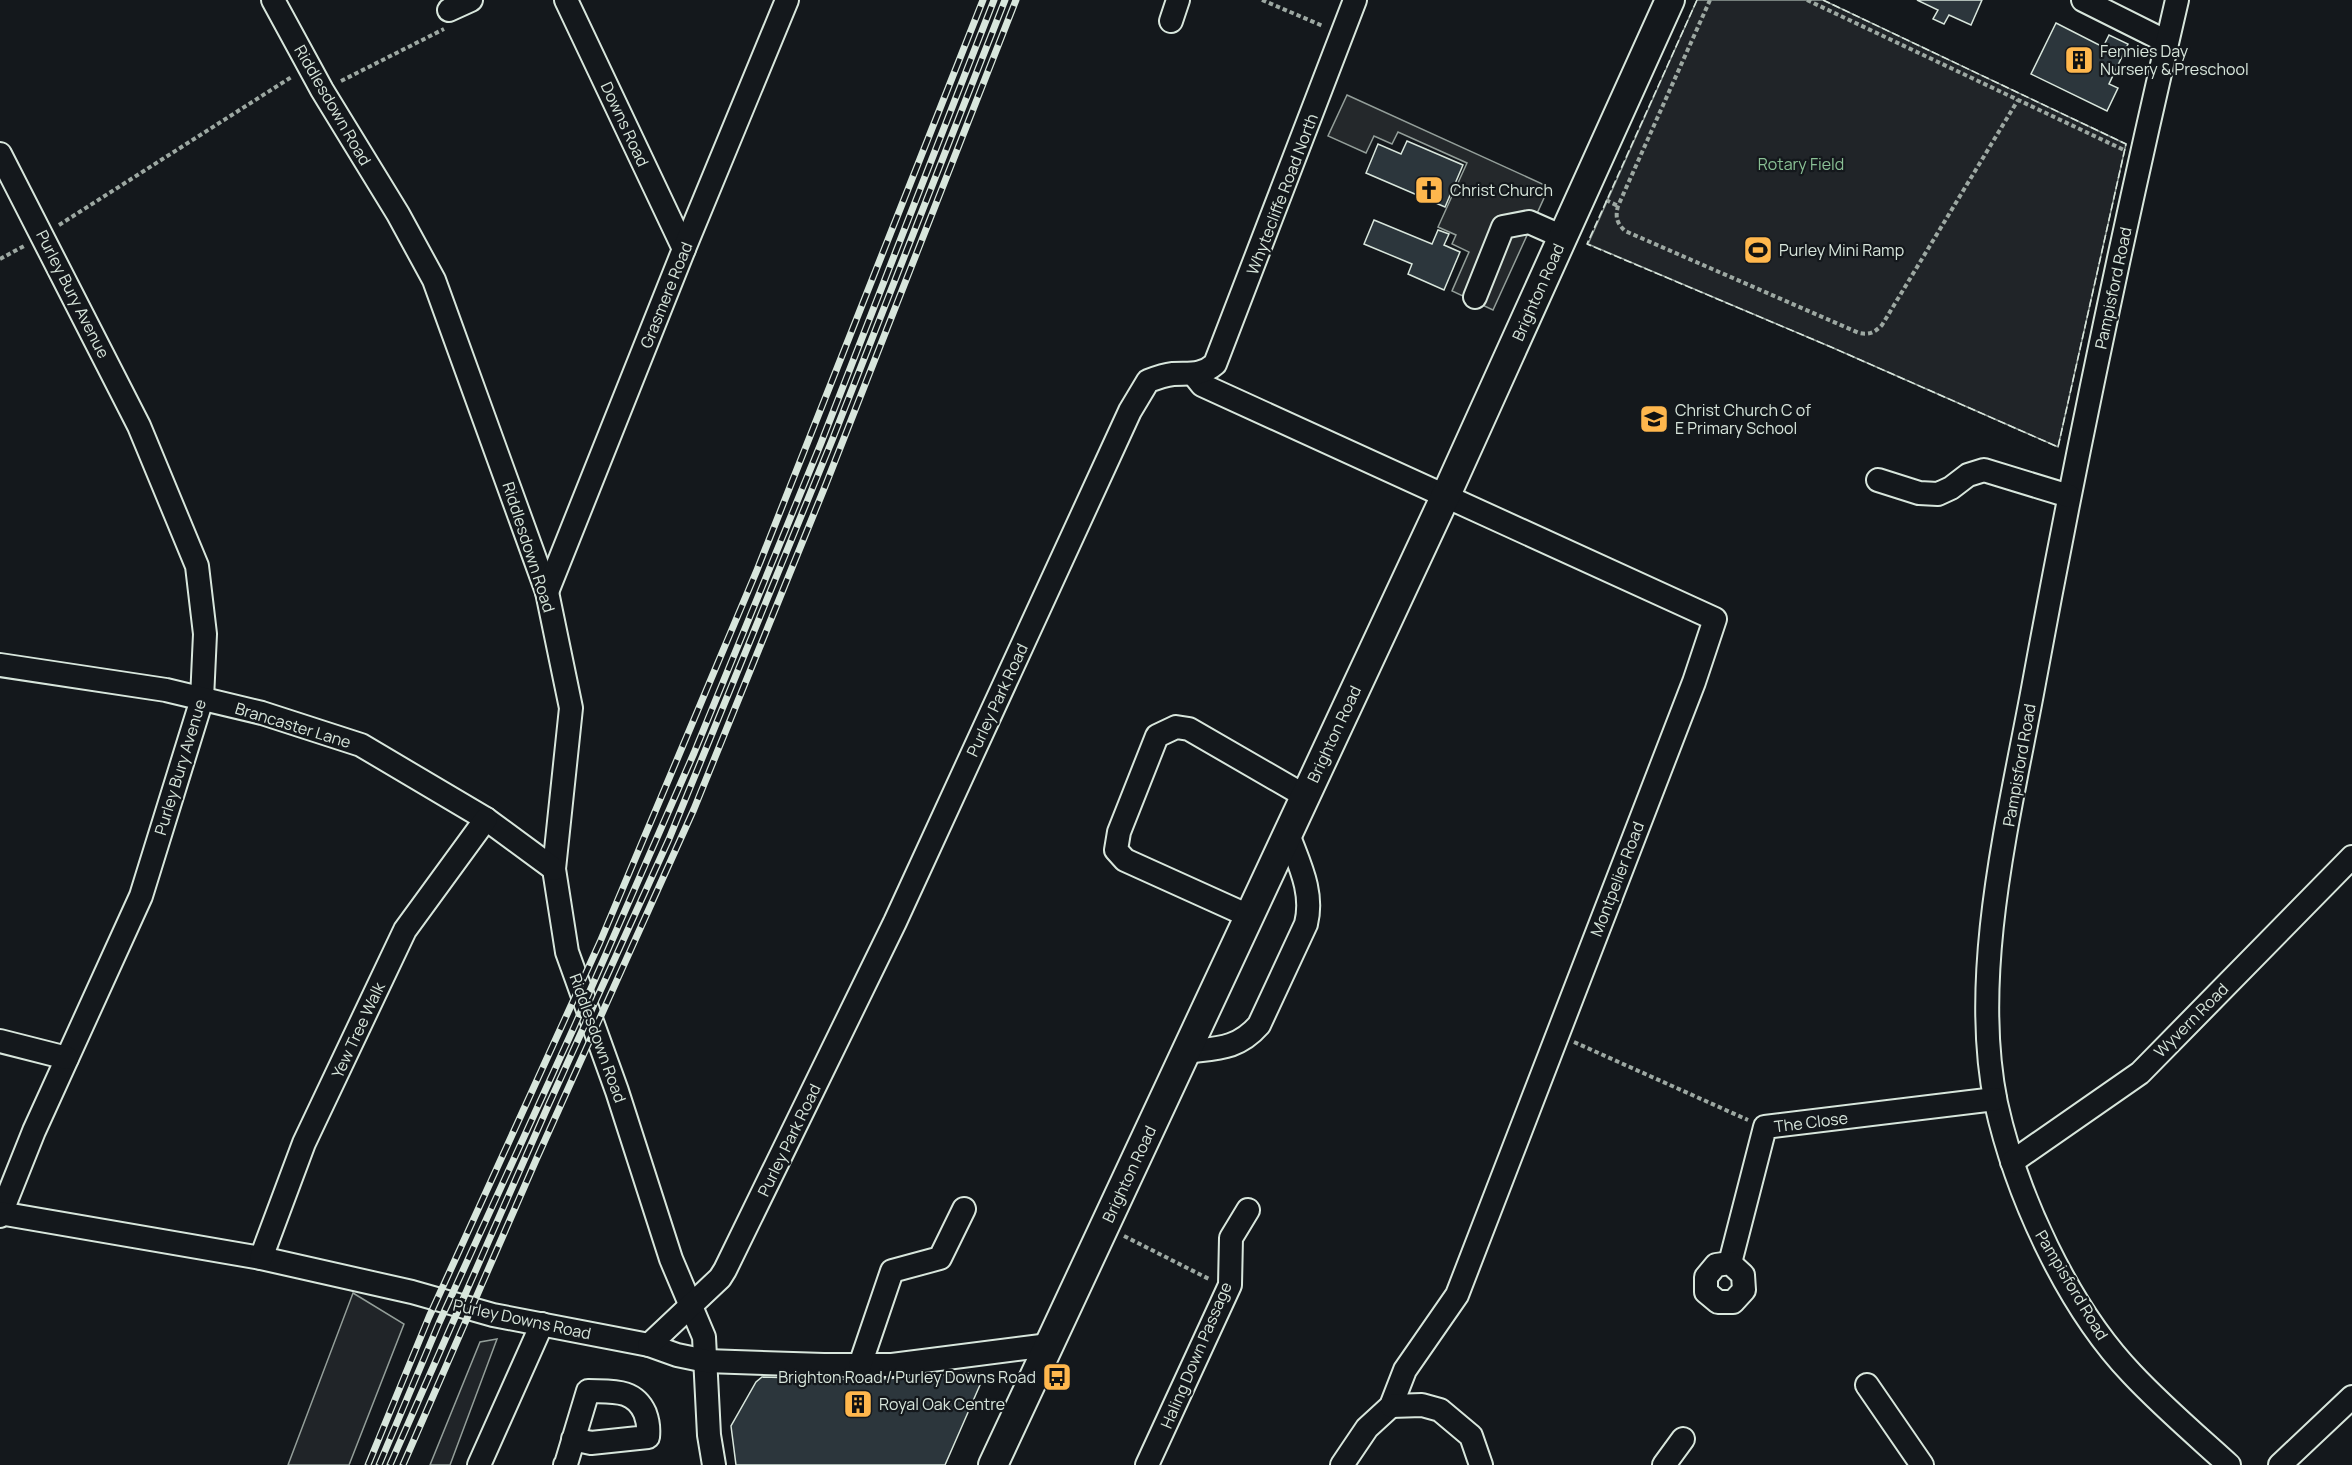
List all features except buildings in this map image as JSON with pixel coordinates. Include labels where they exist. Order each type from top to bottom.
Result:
[{"type":"main road","name":"Brighton Road","points":[[993,1465],[1446,495],[1670,0]]},
{"type":"street","name":"Riddlesdown Road","points":[[273,0],[322,90],[398,214],[434,280],[547,592],[571,708],[554,869],[567,952],[617,1091],[670,1259],[704,1337],[709,1435],[714,1465]]},
{"type":"street","points":[[449,10],[471,0]]},
{"type":"street","name":"Downs Road","points":[[566,0],[684,249]]},
{"type":"street","name":"Grasmere Road","points":[[547,592],[684,249],[787,0]]},
{"type":"street","name":"Whytecliffe Road North","points":[[1194,375],[1206,371],[1215,364],[1222,350],[1355,0]]},
{"type":"street","points":[[2083,0],[2167,42]]},
{"type":"street","name":"Pampisford Road","points":[[2177,0],[2140,158],[2069,496],[2009,821],[1994,919],[1988,1015],[1989,1050],[1995,1099],[2012,1162],[2033,1217],[2056,1265],[2103,1340],[2132,1374],[2229,1465]]},
{"type":"street","name":"Purley Bury Avenue","points":[[0,154],[139,426],[197,566],[205,634],[202,699],[141,896],[34,1131],[0,1214]]},
{"type":"street","points":[[1474,297],[1503,227],[1529,222],[1563,237]]},
{"type":"street","name":"Purley Park Road","points":[[690,1305],[720,1278],[736,1249],[896,922],[1130,411],[1148,381],[1171,374],[1194,375]]},
{"type":"street","points":[[1194,375],[1202,386],[1446,495]]},
{"type":"street","points":[[1878,480],[1919,493],[1938,494],[1951,488],[1968,475],[1984,470],[2069,496]]},
{"type":"street","name":"Montpelier Road","points":[[1342,1465],[1368,1428],[1391,1406],[1405,1370],[1457,1295],[1694,682],[1715,619],[1446,495]]},
{"type":"street","name":"Brancaster Lane","points":[[0,665],[166,690],[262,713],[361,745],[486,819],[554,869]]},
{"type":"street","points":[[1249,916],[1125,860],[1116,850],[1119,832],[1157,736],[1176,727],[1189,729],[1305,796]]},
{"type":"street","name":"Yew Tree Walk","points":[[261,1258],[304,1143],[405,930],[486,819]]},
{"type":"street","points":[[1186,1052],[1237,1044],[1259,1025],[1306,924],[1309,911],[1308,889],[1288,834]]},
{"type":"street","name":"Wyvern Road","points":[[2012,1162],[2139,1073],[2352,857]]},
{"type":"street","points":[[0,1041],[68,1058]]},
{"type":"street","name":"The Close","points":[[1730,1263],[1765,1127],[1995,1099]]},
{"type":"street","points":[[860,1365],[892,1271],[940,1258],[964,1209]]},
{"type":"street","name":"Haling Down Passage","points":[[1147,1465],[1228,1288],[1231,1238],[1248,1210]]},
{"type":"street","name":"Purley Downs Road","points":[[0,1214],[261,1258],[412,1292],[493,1315],[649,1345],[677,1355],[706,1361],[892,1365],[1049,1345]]},
{"type":"street","points":[[649,1345],[690,1305]]},
{"type":"street","points":[[479,1465],[542,1324]]},
{"type":"street","points":[[1867,1385],[1922,1465]]},
{"type":"street","points":[[2280,1465],[2352,1397]]},
{"type":"street","points":[[1391,1406],[1422,1405],[1440,1410],[1471,1436],[1480,1465]]},
{"type":"street","points":[[565,1465],[573,1439]]},
{"type":"street","points":[[1664,1465],[1683,1439]]},
{"type":"path","points":[[1263,0],[1325,27]]},
{"type":"path","points":[[1710,0],[1618,207],[1616,216],[1619,225],[1624,231],[1859,333],[1875,332],[1882,325],[2018,100]]},
{"type":"path","points":[[1807,0],[2140,158]]},
{"type":"path","points":[[322,90],[427,37]]},
{"type":"path","points":[[0,259],[43,235],[309,66]]},
{"type":"path","points":[[1557,1034],[1765,1127]]},
{"type":"path","points":[[1104,1226],[1228,1288]]},
{"type":"green space","name":"Rotary Field","points":[[1697,0],[1823,0],[2126,144],[2058,447],[1588,244]]},
{"type":"green space","points":[[353,1293],[404,1324],[349,1465],[288,1465]]},
{"type":"green space","points":[[497,1339],[450,1465],[430,1465],[480,1342]]},
{"type":"shaded area","points":[[1347,95],[1549,187],[1493,310],[1452,291],[1469,252],[1452,244],[1456,235],[1438,227],[1467,163],[1398,132],[1392,144],[1374,136],[1366,153],[1328,136]]},
{"type":"railway","points":[[368,1465],[429,1317],[600,942],[757,570],[983,0]]},
{"type":"railway","points":[[379,1465],[439,1323],[575,1025],[694,753],[821,443],[994,0]]},
{"type":"railway","points":[[390,1465],[548,1106],[669,839],[833,438],[1005,0]]},
{"type":"railway","points":[[403,1465],[536,1160],[694,809],[826,484],[1016,0]]},
{"type":"fence","points":[[1697,0],[1587,244],[1831,347],[2058,447],[2126,144],[1823,0]]},
{"type":"place","name":"Fennies Day Nursery & Preschool","points":[[2079,60]]},
{"type":"place","name":"Christ Church","points":[[1429,190]]},
{"type":"place","name":"Purley Mini Ramp","points":[[1758,250]]},
{"type":"place","name":"Christ Church C of E Primary School","points":[[1654,419]]},
{"type":"place","name":"Brighton Road / Purley Downs Road","points":[[1057,1377]]},
{"type":"place","name":"Royal Oak Centre","points":[[858,1404]]}]
